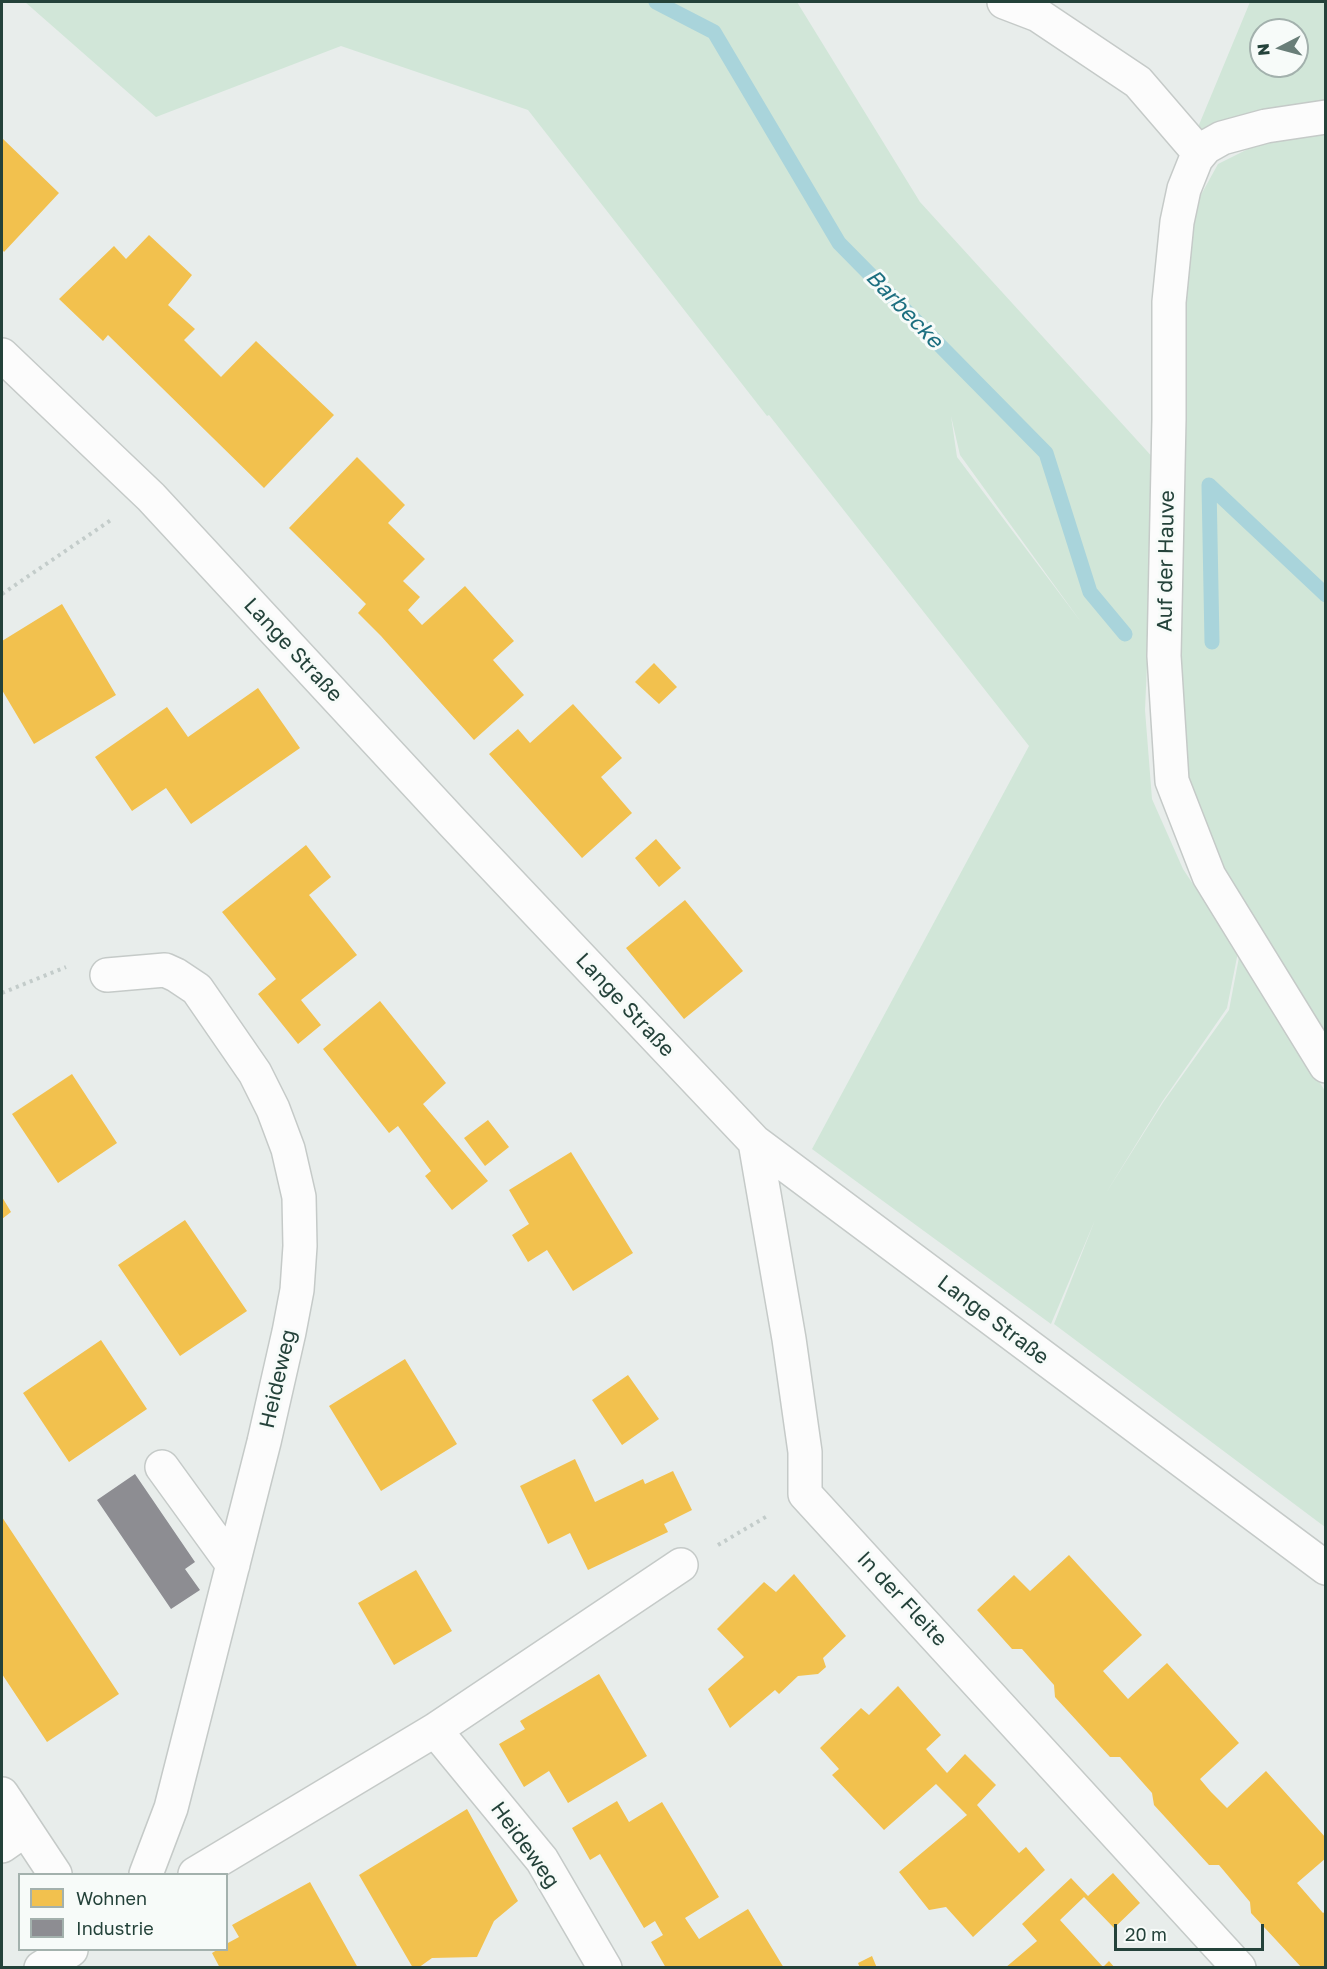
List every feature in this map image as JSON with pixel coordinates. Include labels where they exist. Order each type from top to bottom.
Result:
[{"type":"street","points":[[1004,2],[1038,15],[1138,82],[1200,154],[1206,147],[1222,138],[1266,126],[1326,117]]},
{"type":"street","name":"Auf der Hauve","points":[[1200,154],[1184,189],[1177,222],[1169,302],[1164,656],[1172,781],[1209,876],[1326,1066]]},
{"type":"street","name":"Lange Straße","points":[[2,355],[151,497],[454,824],[755,1142],[1326,1568]]},
{"type":"street","name":"Heideweg","points":[[107,975],[165,970],[197,989],[255,1073],[273,1109],[288,1149],[299,1197],[300,1246],[297,1290],[264,1442],[171,1808],[147,1873]]},
{"type":"street","points":[[755,1142],[789,1339],[805,1452],[805,1494]]},
{"type":"street","points":[[162,1467],[233,1565]]},
{"type":"street","name":"In der Fleite","points":[[805,1494],[1239,1968]]},
{"type":"street","points":[[198,1873],[435,1730],[677,1568]]},
{"type":"street","name":"Heideweg","points":[[435,1730],[542,1860],[605,1968]]},
{"type":"street","points":[[2,1794],[13,1838],[53,1873]]},
{"type":"street","points":[[41,1968],[69,1951]]},
{"type":"path","points":[[2,594],[112,519],[151,497]]},
{"type":"path","points":[[2,993],[60,968],[83,968],[107,975]]},
{"type":"path","points":[[677,1568],[805,1494]]},
{"type":"green space","points":[[25,2],[797,2],[920,202],[1156,461],[1145,710],[1152,799],[1183,869],[1238,952],[1227,1008],[1162,1102],[1106,1193],[1164,1101],[1229,1010],[1240,952],[1325,1091],[1325,1527],[1054,1324],[1095,1220],[1051,1324],[812,1149],[1029,746],[528,110],[341,46],[156,117]],"holes":[[[951,416],[960,455],[1081,622],[957,457]]]},
{"type":"green space","points":[[1250,2],[1325,2],[1325,108],[1256,116],[1196,132]]},
{"type":"green space","points":[[1325,133],[1325,1046],[1221,866],[1182,782],[1173,651],[1178,301],[1197,202],[1218,164],[1262,142]]},
{"type":"building: Wohnen","points":[[2,138],[59,193],[4,252],[2,249]]},
{"type":"building: Wohnen","points":[[149,235],[192,275],[168,305],[195,329],[184,340],[221,377],[256,341],[334,415],[264,488],[108,335],[103,341],[59,299],[114,246],[126,259]]},
{"type":"building: Wohnen","points":[[357,457],[405,505],[388,523],[425,559],[403,581],[420,597],[408,610],[422,625],[465,586],[514,641],[493,660],[524,695],[474,740],[358,613],[366,604],[289,528]]},
{"type":"building: Wohnen","points":[[62,604],[116,695],[34,744],[2,690],[2,641]]},
{"type":"building: Wohnen","points":[[654,663],[677,687],[659,704],[635,682]]},
{"type":"building: Wohnen","points":[[258,688],[300,748],[191,824],[166,788],[132,811],[95,757],[167,707],[188,737]]},
{"type":"building: Wohnen","points":[[573,704],[622,758],[601,777],[632,813],[582,858],[489,754],[518,729],[530,743]]},
{"type":"building: Wohnen","points":[[656,839],[681,868],[659,887],[635,858]]},
{"type":"building: Wohnen","points":[[306,845],[331,877],[309,895],[357,955],[301,1000],[321,1025],[298,1044],[258,994],[276,979],[222,912]]},
{"type":"building: Wohnen","points":[[685,900],[743,971],[684,1019],[626,948]]},
{"type":"building: Wohnen","points":[[380,1001],[446,1083],[423,1104],[488,1181],[452,1210],[425,1176],[431,1171],[398,1126],[389,1133],[323,1049]]},
{"type":"building: Wohnen","points":[[72,1074],[117,1143],[58,1183],[12,1114]]},
{"type":"building: Wohnen","points":[[488,1120],[509,1147],[485,1166],[464,1138]]},
{"type":"building: Wohnen","points":[[571,1152],[633,1253],[573,1291],[547,1250],[528,1262],[512,1235],[529,1224],[509,1190]]},
{"type":"building: Wohnen","points":[[2,1197],[11,1212],[2,1219]]},
{"type":"building: Wohnen","points":[[185,1220],[247,1311],[180,1356],[118,1265]]},
{"type":"building: Wohnen","points":[[101,1340],[147,1409],[69,1462],[23,1393]]},
{"type":"building: Wohnen","points":[[405,1359],[457,1444],[381,1491],[329,1406]]},
{"type":"building: Wohnen","points":[[628,1375],[659,1419],[622,1445],[592,1400]]},
{"type":"building: Wohnen","points":[[575,1459],[595,1502],[643,1479],[645,1484],[673,1471],[692,1510],[664,1524],[668,1532],[588,1570],[570,1533],[548,1544],[520,1486]]},
{"type":"building: Wohnen","points":[[2,1517],[119,1694],[47,1742],[2,1674]]},
{"type":"building: Wohnen","points":[[1069,1555],[1142,1635],[1103,1671],[1128,1699],[1167,1663],[1239,1743],[1200,1779],[1211,1792],[1227,1808],[1266,1771],[1326,1838],[1326,1858],[1297,1883],[1323,1913],[1326,1911],[1326,1968],[1302,1968],[1251,1913],[1250,1902],[1219,1865],[1209,1865],[1154,1805],[1152,1793],[1120,1757],[1110,1757],[1055,1697],[1054,1685],[1022,1649],[1012,1649],[977,1610],[1014,1575],[1030,1591]]},
{"type":"building: Wohnen","points":[[416,1570],[452,1631],[394,1665],[358,1603]]},
{"type":"building: Wohnen","points":[[794,1574],[846,1636],[823,1658],[826,1667],[818,1674],[798,1676],[779,1694],[775,1690],[730,1728],[708,1689],[744,1657],[717,1629],[764,1582],[776,1592]]},
{"type":"building: Wohnen","points":[[599,1674],[647,1756],[568,1803],[549,1771],[524,1787],[499,1744],[525,1729],[520,1721]]},
{"type":"building: Wohnen","points":[[898,1686],[941,1735],[926,1749],[947,1773],[965,1754],[996,1785],[977,1805],[1019,1853],[1026,1847],[1045,1870],[973,1937],[946,1907],[929,1910],[899,1872],[967,1815],[936,1784],[884,1830],[832,1775],[839,1769],[820,1748],[861,1708],[869,1715]]},
{"type":"building: Wohnen","points":[[617,1801],[629,1822],[662,1802],[719,1897],[685,1918],[699,1939],[748,1909],[784,1968],[666,1968],[651,1942],[663,1935],[655,1921],[644,1928],[600,1854],[590,1860],[572,1828]]},
{"type":"building: Wohnen","points":[[467,1809],[518,1901],[494,1921],[477,1957],[432,1958],[418,1968],[413,1968],[359,1875]]},
{"type":"building: Wohnen","points":[[1113,1873],[1140,1903],[1114,1928],[1084,1897],[1060,1920],[1103,1967],[1109,1961],[1115,1968],[1005,1968],[1037,1941],[1022,1924],[1071,1878],[1088,1896]]},
{"type":"building: Wohnen","points":[[310,1882],[358,1968],[220,1968],[212,1953],[228,1951],[228,1943],[239,1937],[232,1925]]},
{"type":"building: Wohnen","points":[[872,1956],[877,1968],[860,1968],[858,1963]]},
{"type":"building: Industrie","points":[[135,1474],[195,1562],[185,1569],[200,1590],[171,1609],[97,1500]]},
{"type":"waterway","name":"Barbecke","points":[[656,2],[714,32],[839,243],[1046,453],[1090,592],[1125,634]]},
{"type":"waterway","name":"Barbecke","points":[[1212,642],[1209,485],[1326,595]]}]
